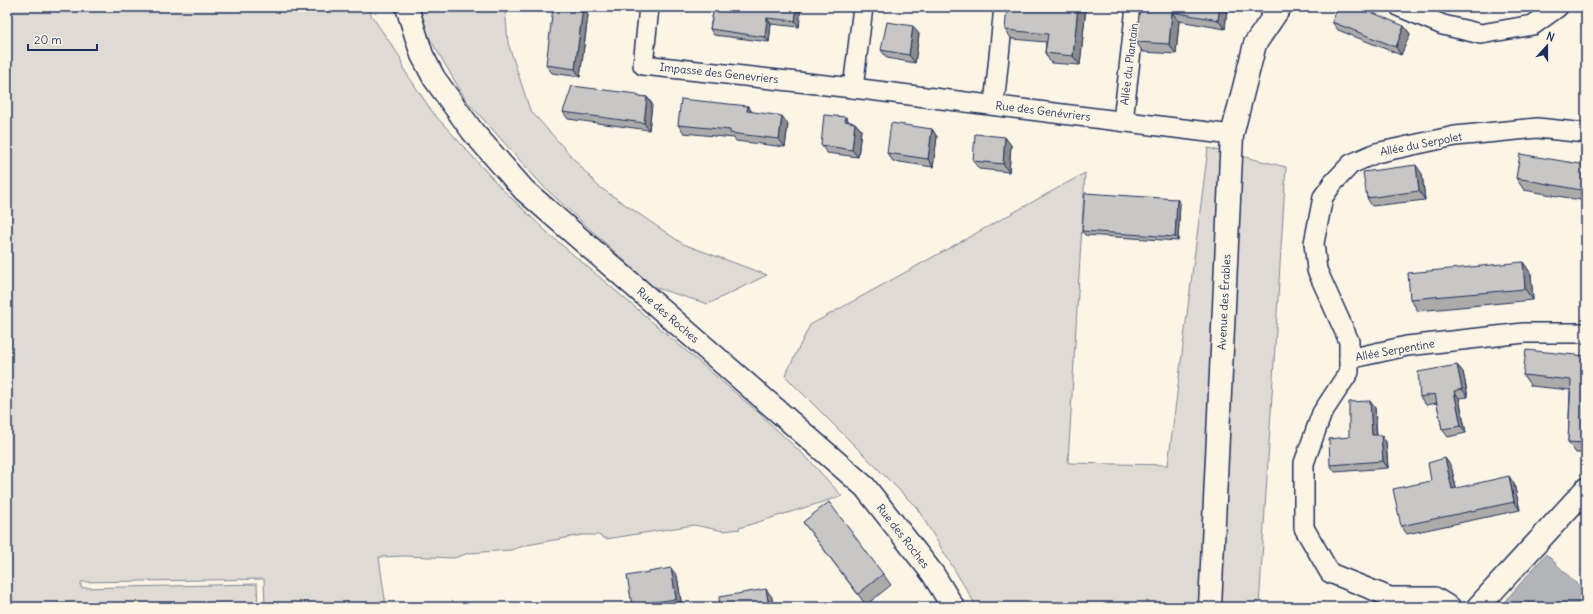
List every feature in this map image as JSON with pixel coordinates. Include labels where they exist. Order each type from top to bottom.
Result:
[{"type":"street","name":"Rue des Roches","points":[[407,7],[422,55],[434,78],[473,132],[524,190],[865,487],[933,574],[953,607]]},
{"type":"street","name":"Impasse des Genevriers","points":[[649,7],[643,65],[854,88]]},
{"type":"street","points":[[854,88],[863,7]]},
{"type":"street","points":[[994,105],[1004,7]]},
{"type":"street","name":"Allée du Plantain","points":[[1122,121],[1136,7]]},
{"type":"street","name":"Avenue des Érables","points":[[1210,607],[1232,135],[1255,44],[1280,7]]},
{"type":"street","points":[[1400,7],[1443,25],[1481,34],[1533,25],[1558,7]]},
{"type":"street","name":"Rue des Genévriers","points":[[854,88],[1232,135]]},
{"type":"street","name":"Allée du Serpolet","points":[[1349,359],[1349,341],[1317,270],[1314,242],[1323,197],[1351,164],[1376,153],[1455,136],[1537,128],[1586,133]]},
{"type":"street","name":"Allée Serpentine","points":[[1451,607],[1435,597],[1390,597],[1330,573],[1304,528],[1304,463],[1322,413],[1350,372],[1349,359],[1407,346],[1524,333],[1586,333]]},
{"type":"street","points":[[1478,607],[1586,489]]},
{"type":"shaded area","points":[[7,7],[371,7],[371,15],[400,57],[403,68],[433,113],[502,189],[549,234],[759,413],[809,460],[842,496],[739,528],[740,529],[724,531],[694,525],[606,539],[598,535],[582,535],[527,545],[511,550],[469,553],[454,558],[405,556],[379,557],[386,607],[265,607],[264,579],[81,582],[81,588],[257,584],[258,607],[7,607]]},
{"type":"shaded area","points":[[420,7],[505,7],[508,43],[530,110],[598,186],[683,244],[767,275],[708,304],[653,287],[544,187],[466,100],[426,32]]},
{"type":"shaded area","points":[[1208,148],[1286,167],[1259,607],[977,607],[917,508],[785,376],[810,325],[1085,173],[1068,463],[1168,465]]},
{"type":"shaded area","points":[[1546,554],[1586,593],[1586,607],[1500,607]]},
{"type":"building","points":[[553,7],[583,7],[575,69],[546,65]]},
{"type":"building","points":[[714,7],[797,7],[795,21],[767,18],[765,37],[710,29]]},
{"type":"building","points":[[1007,7],[1078,7],[1073,56],[1045,53],[1048,34],[1005,30]]},
{"type":"building","points":[[1140,7],[1220,7],[1218,20],[1172,12],[1169,44],[1136,42]]},
{"type":"building","points":[[1338,7],[1359,7],[1404,26],[1396,47],[1332,22]]},
{"type":"building","points":[[887,22],[913,26],[909,55],[881,50]]},
{"type":"building","points":[[572,86],[637,94],[637,96],[647,97],[644,123],[563,112]]},
{"type":"building","points":[[681,99],[748,106],[747,111],[782,116],[779,139],[730,133],[730,130],[678,125]]},
{"type":"building","points":[[824,115],[846,117],[845,121],[855,123],[852,150],[821,145]]},
{"type":"building","points":[[891,123],[932,129],[928,159],[887,153]]},
{"type":"building","points":[[975,134],[1005,137],[1003,164],[973,161]]},
{"type":"building","points":[[1520,154],[1586,165],[1586,191],[1516,178]]},
{"type":"building","points":[[1416,165],[1419,191],[1367,198],[1363,172]]},
{"type":"building","points":[[1085,193],[1177,199],[1175,237],[1082,231]]},
{"type":"building","points":[[1523,262],[1525,289],[1410,299],[1408,273]]},
{"type":"building","points":[[1526,350],[1586,356],[1585,443],[1568,442],[1571,380],[1523,375]]},
{"type":"building","points":[[1457,365],[1462,389],[1454,391],[1461,426],[1442,429],[1435,394],[1420,397],[1418,372]]},
{"type":"building","points":[[1370,401],[1372,435],[1381,435],[1383,461],[1330,465],[1329,439],[1349,437],[1349,402]]},
{"type":"building","points":[[1445,458],[1452,489],[1509,476],[1514,502],[1401,526],[1393,489],[1431,481],[1428,463]]},
{"type":"building","points":[[829,502],[883,574],[858,594],[803,522]]},
{"type":"building","points":[[671,568],[676,599],[632,605],[627,576]]},
{"type":"building","points":[[766,589],[769,607],[720,607],[719,597]]}]
